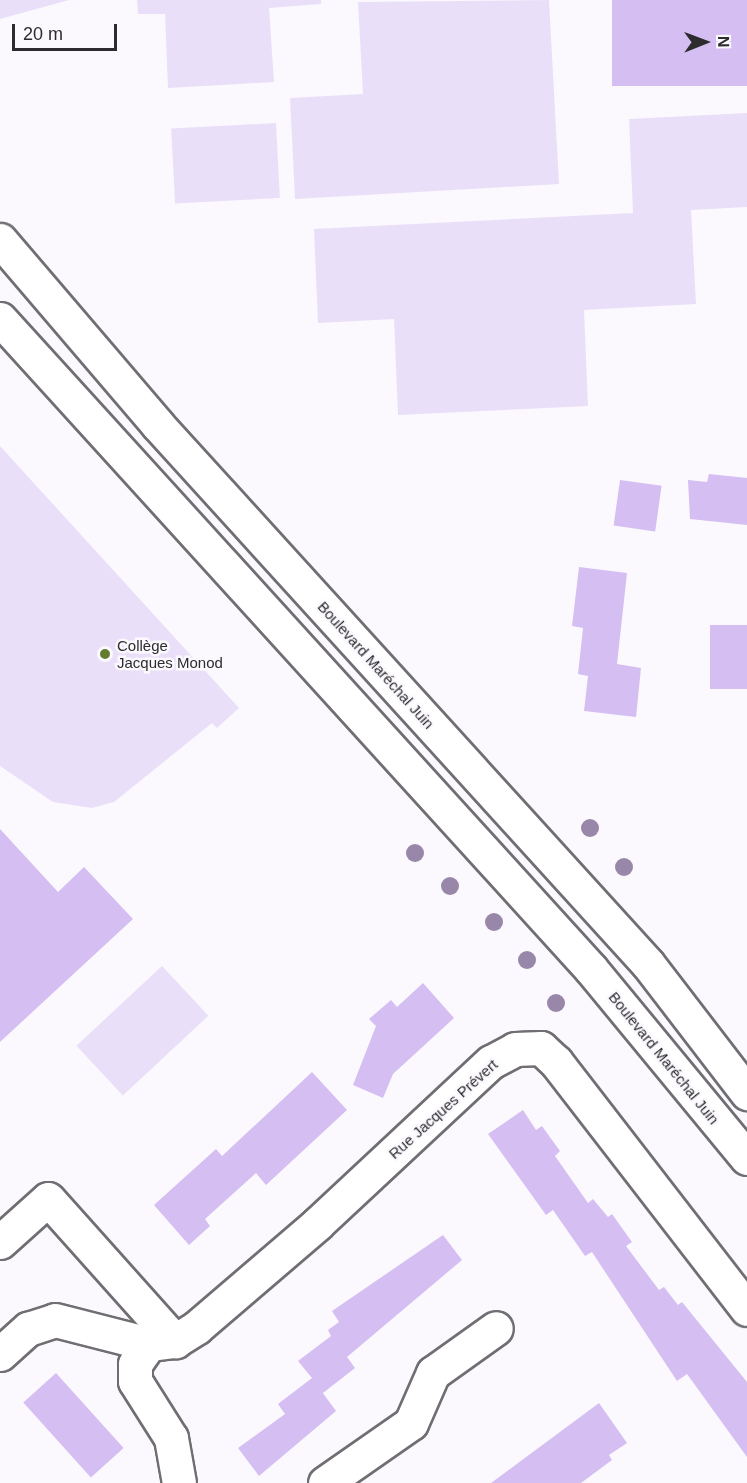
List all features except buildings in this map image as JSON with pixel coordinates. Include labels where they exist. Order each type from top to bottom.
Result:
[{"type":"main road","name":"Boulevard Maréchal Juin","points":[[0,240],[158,424],[648,964],[747,1094]]},
{"type":"main road","name":"Boulevard Maréchal Juin","points":[[0,319],[591,969],[747,1158]]},
{"type":"main road","name":"Rue Jacques Prévert","points":[[179,1483],[171,1438],[135,1381],[135,1364],[317,1224],[490,1062],[528,1046],[542,1048],[556,1062],[747,1309]]},
{"type":"main road","points":[[0,1242],[48,1199],[162,1342]]},
{"type":"main road","points":[[0,1354],[28,1329],[55,1320],[162,1342]]},
{"type":"main road","points":[[325,1483],[411,1423],[433,1373],[496,1328]]},
{"type":"shaded area","points":[[0,0],[69,0],[0,19]]},
{"type":"shaded area","points":[[137,0],[321,0],[321,4],[269,8],[274,82],[168,88],[165,14],[138,14]]},
{"type":"shaded area","points":[[549,0],[559,184],[295,199],[290,98],[363,94],[358,2]]},
{"type":"shaded area","points":[[747,113],[747,207],[691,210],[696,304],[584,310],[588,406],[398,415],[394,319],[318,323],[314,229],[633,213],[629,119]]},
{"type":"shaded area","points":[[276,123],[280,198],[175,203],[171,128]]},
{"type":"shaded area","points":[[0,446],[239,708],[217,728],[212,723],[114,802],[92,808],[53,802],[0,766]]},
{"type":"shaded area","points":[[162,966],[208,1016],[123,1096],[76,1046]]},
{"type":"place","name":"Collège Jacques Monod","points":[[105,654]]}]
